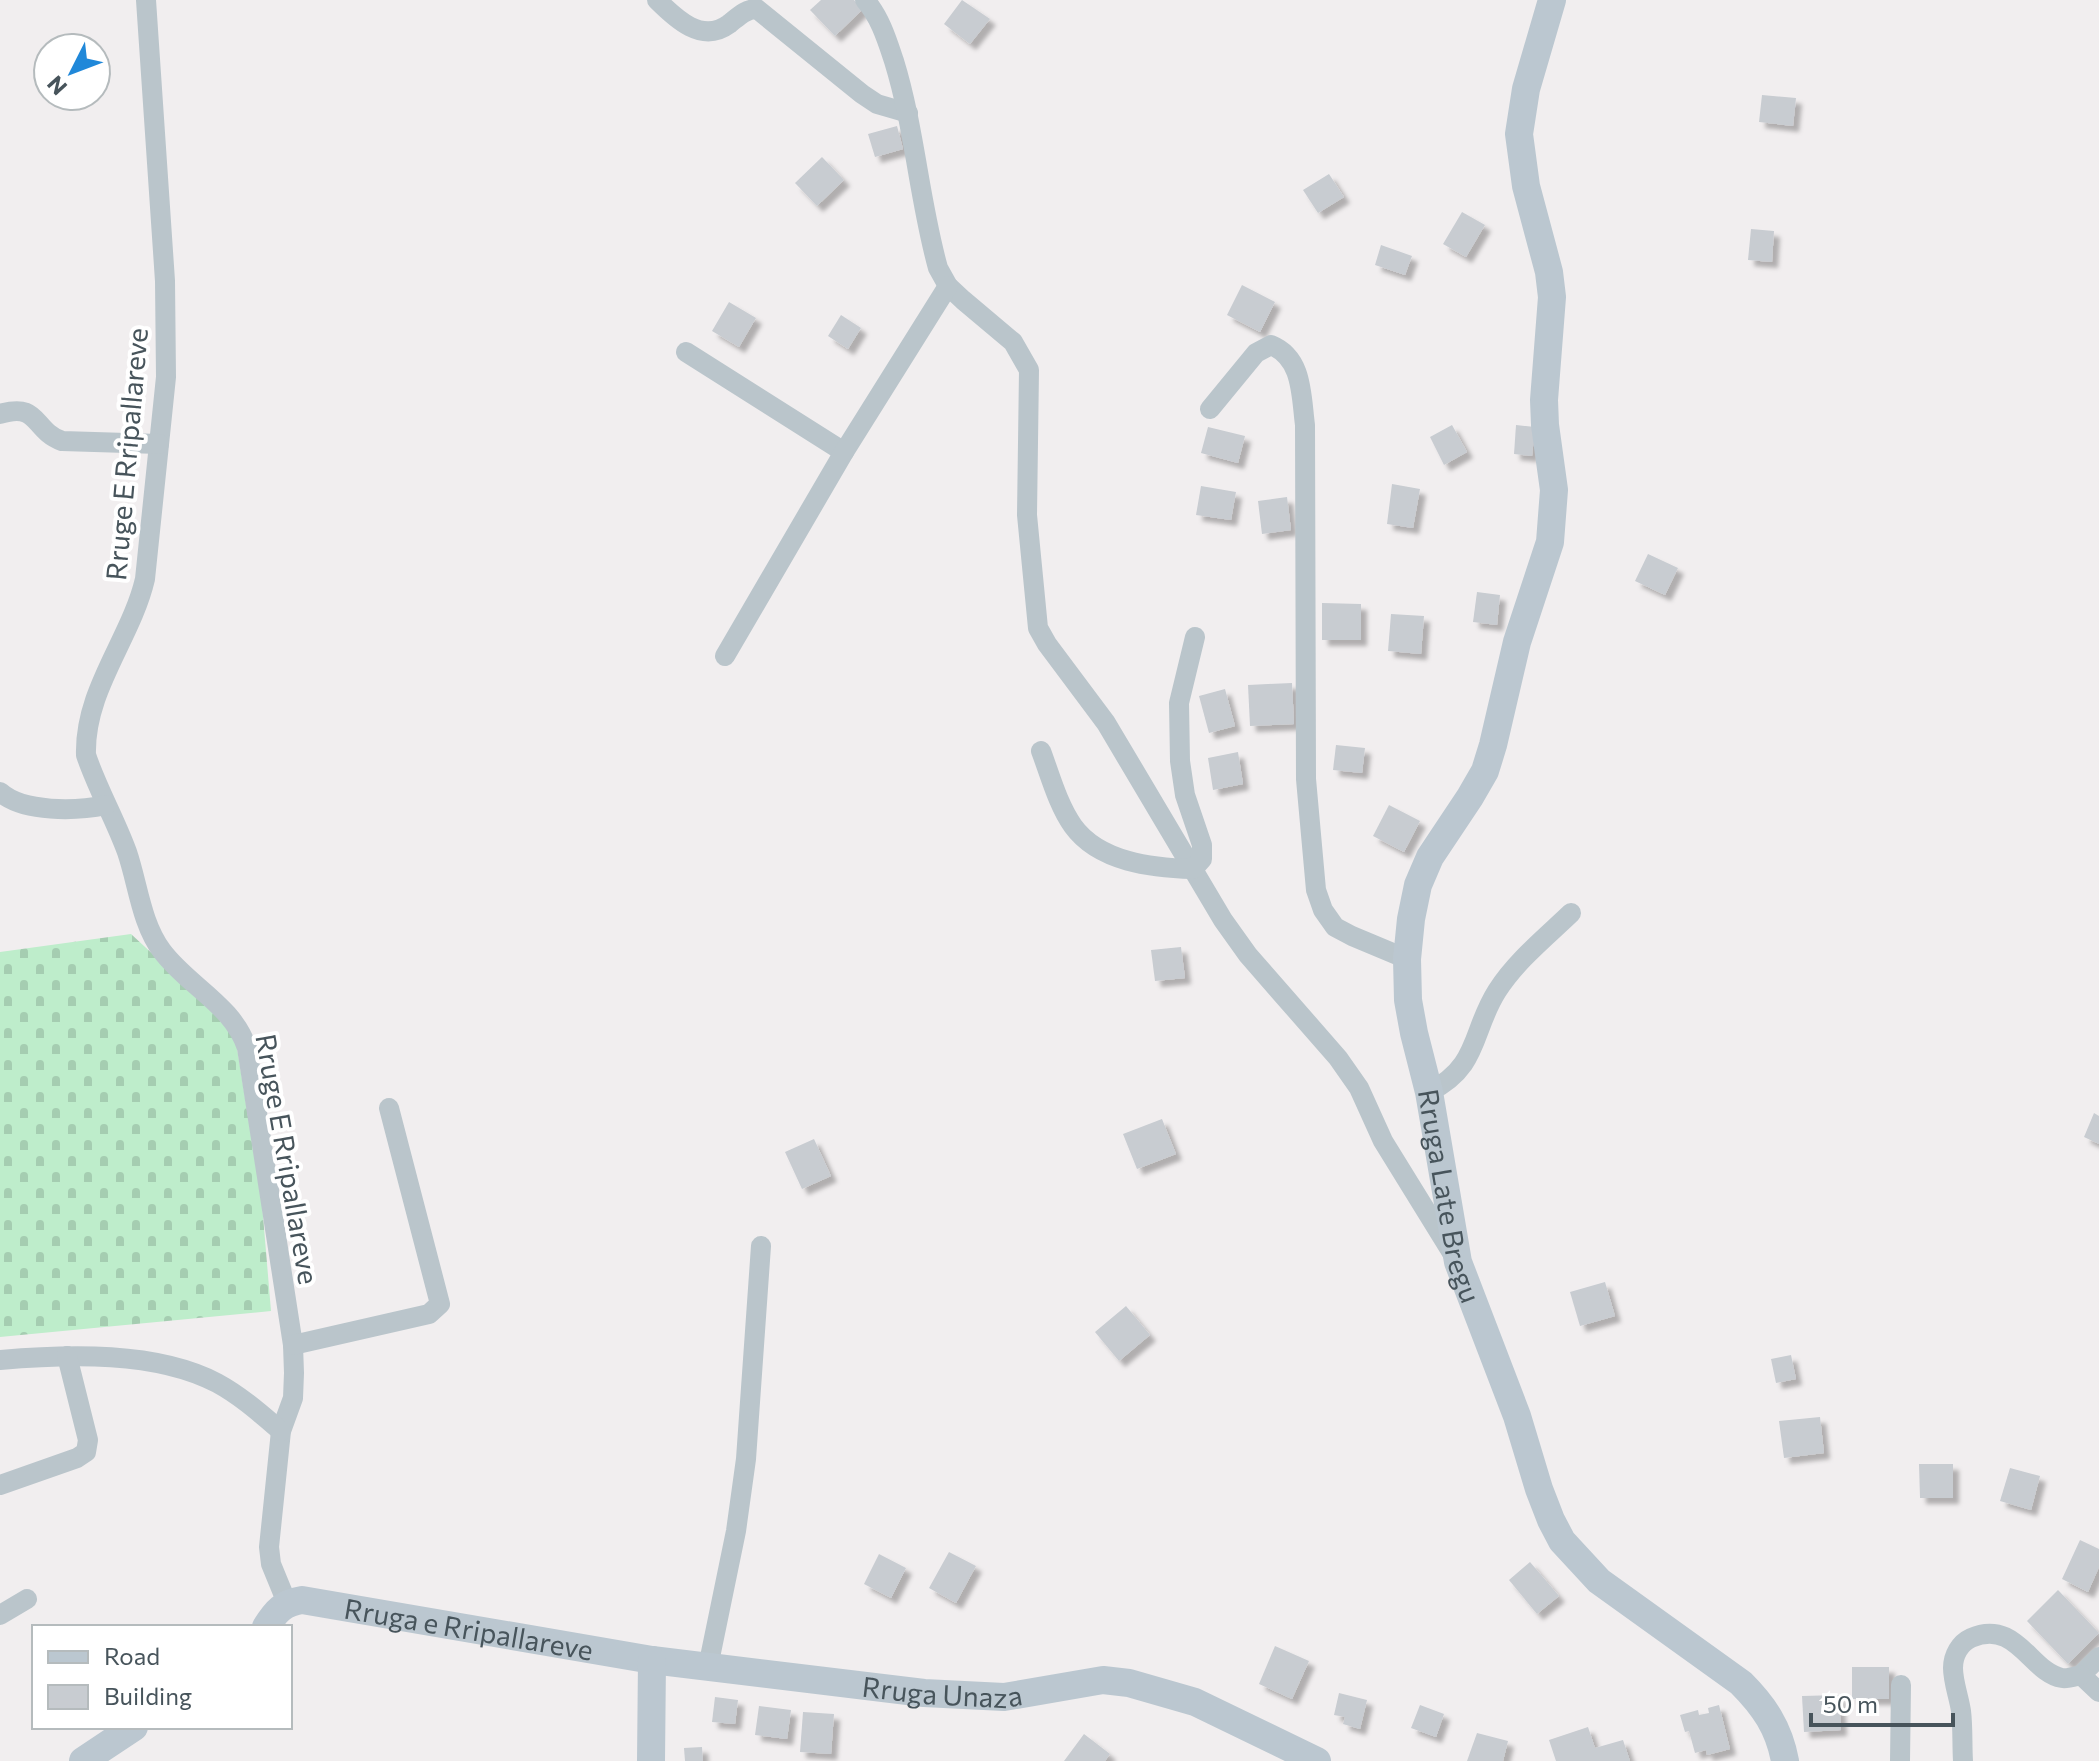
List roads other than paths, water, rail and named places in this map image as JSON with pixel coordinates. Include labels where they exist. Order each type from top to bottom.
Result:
[{"type":"main road","name":"Rruga Late Bregu","points":[[1552,0],[1526,89],[1519,134],[1526,186],[1549,272],[1552,297],[1544,400],[1554,490],[1550,542],[1517,642],[1485,771],[1430,857],[1418,885],[1407,959],[1410,1011],[1429,1092],[1458,1262],[1517,1416],[1539,1489],[1562,1541],[1579,1562],[1617,1596],[1741,1683],[1760,1701],[1773,1721],[1785,1761]]},
{"type":"main road","name":"Rruga e Rripallareve","points":[[287,1603],[302,1600],[652,1660]]},
{"type":"main road","points":[[267,1625],[287,1603]]},
{"type":"main road","name":"Rruga Unaza","points":[[652,1660],[973,1697],[1031,1693],[1103,1680],[1129,1683],[1195,1702],[1317,1761]]},
{"type":"main road","points":[[651,1761],[652,1660]]},
{"type":"main road","points":[[83,1761],[131,1729]]},
{"type":"street","name":"Rruge E Rripallareve","points":[[146,0],[165,281],[166,377],[141,598],[99,688],[86,738],[86,755],[127,854],[151,933],[162,951],[231,1017],[247,1048],[293,1345],[293,1398],[281,1431]]},
{"type":"street","points":[[657,0],[682,23],[710,33],[724,28],[745,11],[757,9],[862,94],[877,104],[908,113]]},
{"type":"street","points":[[865,0],[886,35],[908,113],[938,268],[948,286],[1013,342],[1029,370],[1027,515],[1038,628],[1106,723],[1248,955],[1338,1058],[1359,1088],[1390,1153],[1458,1262]]},
{"type":"street","points":[[725,656],[844,452],[948,286]]},
{"type":"street","points":[[1210,409],[1256,353],[1271,345],[1284,350],[1295,366],[1305,425],[1306,779],[1316,890],[1323,910],[1335,927],[1407,959]]},
{"type":"street","points":[[686,352],[844,452]]},
{"type":"street","points":[[0,414],[24,410],[35,416],[52,437],[62,441],[159,444]]},
{"type":"street","points":[[1193,869],[1202,859],[1202,845],[1185,795],[1180,761],[1179,703],[1195,637]]},
{"type":"street","points":[[1041,751],[1065,812],[1083,837],[1123,859],[1148,866],[1193,869]]},
{"type":"street","points":[[0,792],[21,803],[59,809],[106,805]]},
{"type":"street","points":[[1429,1092],[1453,1078],[1465,1064],[1496,993],[1508,976],[1571,913]]},
{"type":"street","points":[[293,1345],[429,1314],[440,1304],[389,1108]]},
{"type":"street","points":[[708,1667],[736,1531],[746,1459],[761,1246]]},
{"type":"street","points":[[0,1485],[77,1458],[88,1449],[67,1356]]},
{"type":"street","points":[[0,1360],[67,1356],[124,1360],[188,1371],[217,1383],[242,1399],[281,1431],[269,1547],[271,1564],[287,1603]]},
{"type":"street","points":[[0,1615],[27,1599]]},
{"type":"street","points":[[1963,1761],[1962,1714],[1953,1669],[1955,1654],[1965,1641],[1983,1633],[2001,1636],[2021,1646],[2048,1671],[2063,1678],[2081,1675],[2099,1657]]},
{"type":"street","points":[[2081,1675],[2099,1692]]},
{"type":"street","points":[[1900,1761],[1901,1685]]}]
